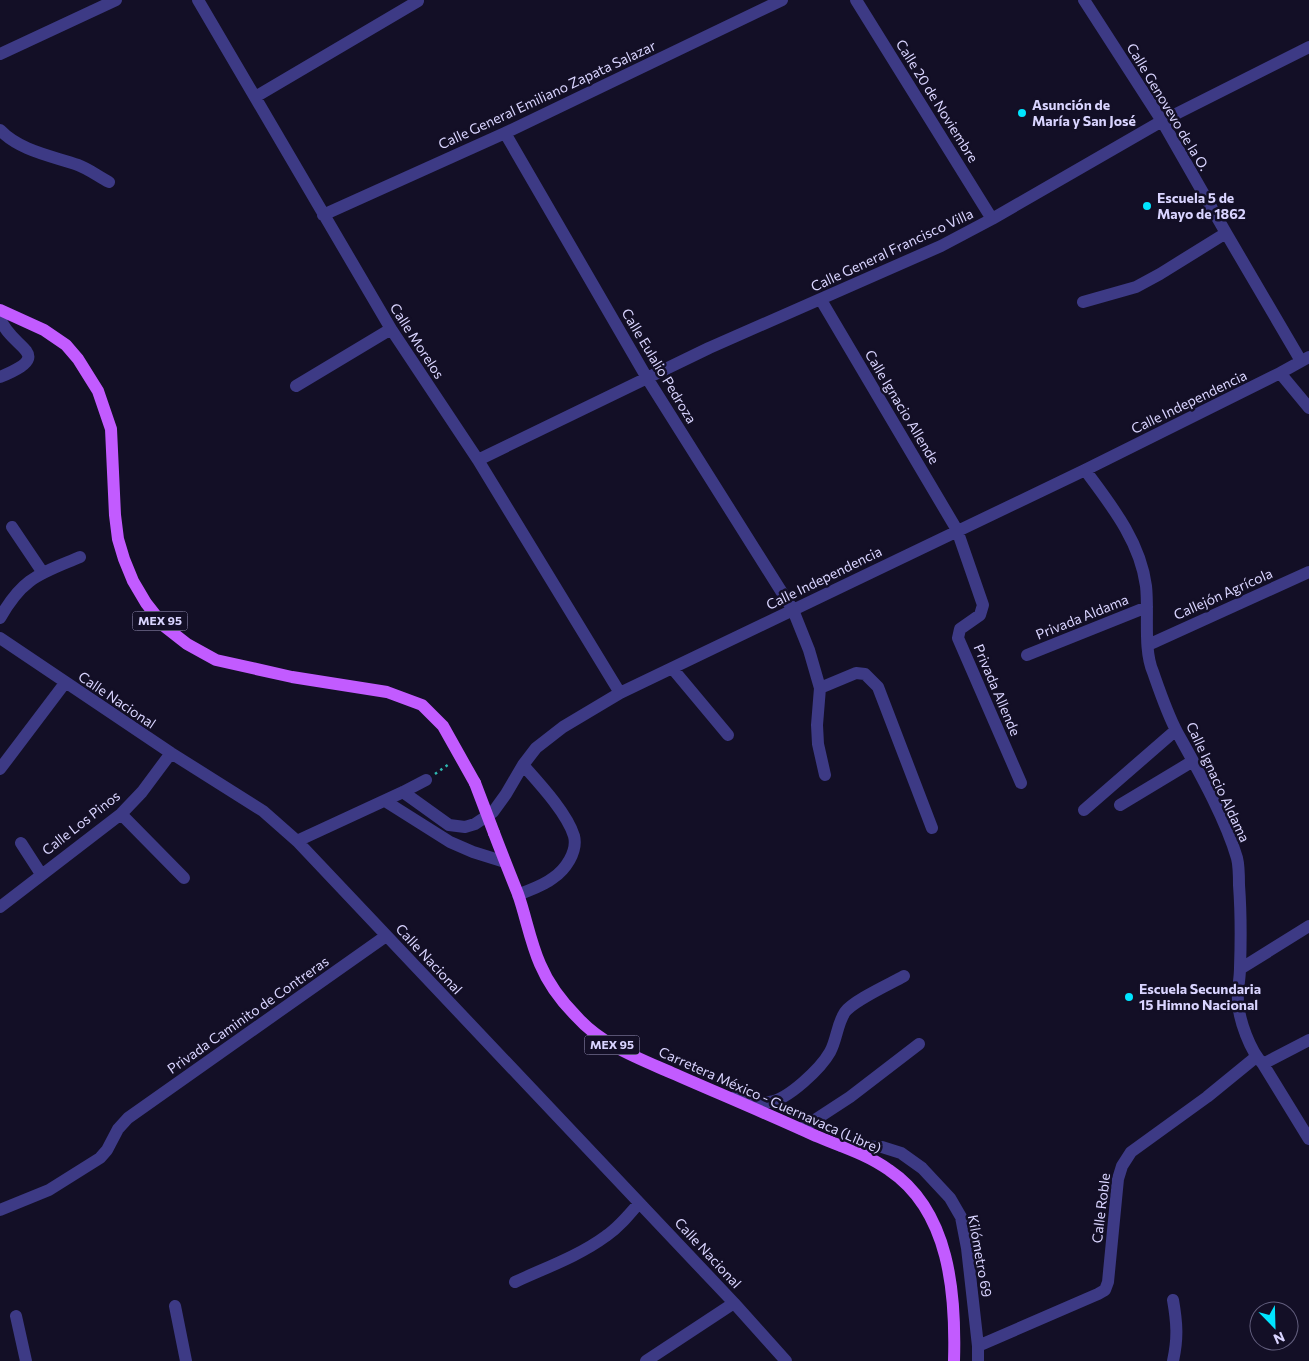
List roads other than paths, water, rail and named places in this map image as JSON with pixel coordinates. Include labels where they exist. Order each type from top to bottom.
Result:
[{"type":"main road","name":"Carretera México - Cuernavaca (Libre)","points":[[0,310],[44,330],[66,345],[78,359],[98,391],[111,429],[115,516],[118,539],[133,581],[146,603],[164,626],[187,644],[216,660],[292,678],[387,692],[422,705],[443,726],[474,782],[518,894],[540,964],[557,993],[577,1018],[600,1038],[626,1053],[854,1151],[887,1168],[901,1178],[924,1206],[936,1228],[950,1274],[953,1303],[954,1361]]},
{"type":"street","points":[[0,54],[116,0]]},
{"type":"street","name":"Calle Morelos","points":[[198,0],[391,329],[478,460],[620,693]]},
{"type":"street","name":"Calle General Emiliano Zapata Salazar","points":[[323,215],[506,133],[782,0]]},
{"type":"street","name":"Calle 20 de Noviembre","points":[[856,0],[992,219]]},
{"type":"street","name":"Calle Genovevo de la O.","points":[[1084,0],[1162,121],[1226,233],[1305,359]]},
{"type":"street","points":[[255,97],[418,1]]},
{"type":"street","name":"Calle General Francisco Villa","points":[[478,460],[709,348],[941,246],[992,219],[1162,121],[1309,47]]},
{"type":"street","points":[[0,130],[20,144],[80,166],[110,182]]},
{"type":"street","name":"Calle Eulalio Pedroza","points":[[506,133],[646,378],[793,610],[809,650],[820,688]]},
{"type":"street","points":[[1083,302],[1136,286],[1160,274],[1226,233]]},
{"type":"street","name":"Calle Ignacio Allende","points":[[821,300],[957,530]]},
{"type":"street","points":[[0,318],[9,334],[28,354],[28,360],[25,365],[0,377]]},
{"type":"street","points":[[296,386],[391,329]]},
{"type":"street","name":"Calle Independencia","points":[[403,792],[449,825],[465,827],[475,824],[493,812],[506,794],[522,765],[536,748],[563,727],[620,693],[1085,470],[1305,359]]},
{"type":"street","points":[[1280,373],[1309,408]]},
{"type":"street","name":"Calle Ignacio Aldama","points":[[1085,470],[1120,518],[1135,548],[1143,569],[1151,669],[1176,730],[1193,760],[1223,823],[1237,860],[1240,886],[1238,1001],[1242,1021],[1260,1060],[1309,1138]]},
{"type":"street","points":[[12,527],[43,573]]},
{"type":"street","name":"Privada Allende","points":[[957,530],[983,605],[980,615],[960,629],[958,638],[1021,784]]},
{"type":"street","points":[[0,618],[16,592],[25,583],[80,557]]},
{"type":"street","name":"Callejón Agrícola","points":[[1148,644],[1309,572]]},
{"type":"street","name":"Privada Aldama","points":[[1027,655],[1147,607]]},
{"type":"street","name":"Calle Nacional","points":[[0,638],[171,753],[263,811],[297,841],[734,1303],[786,1361]]},
{"type":"street","points":[[672,668],[728,735]]},
{"type":"street","points":[[825,776],[818,744],[817,725],[820,688],[856,673],[865,674],[878,687],[932,828]]},
{"type":"street","points":[[0,769],[65,683]]},
{"type":"street","points":[[1084,810],[1176,730]]},
{"type":"street","name":"Calle Los Pinos","points":[[0,907],[121,814],[142,792],[171,753]]},
{"type":"street","points":[[1120,805],[1193,760]]},
{"type":"street","points":[[518,894],[552,879],[564,869],[573,853],[574,837],[553,801],[522,765]]},
{"type":"street","points":[[297,841],[426,780]]},
{"type":"street","points":[[385,801],[450,842],[504,862]]},
{"type":"street","points":[[121,814],[184,878]]},
{"type":"street","points":[[22,843],[41,874]]},
{"type":"street","points":[[1240,969],[1309,926]]},
{"type":"street","name":"Privada Caminito de Contreras","points":[[0,1210],[42,1193],[100,1158],[107,1150],[118,1129],[128,1118],[386,936]]},
{"type":"street","points":[[721,1095],[760,1102],[781,1099],[813,1073],[823,1062],[831,1050],[845,1012],[853,1004],[904,976]]},
{"type":"street","name":"Calle Roble","points":[[978,1346],[1104,1290],[1108,1282],[1118,1179],[1122,1166],[1131,1152],[1260,1060],[1309,1040]]},
{"type":"street","points":[[801,1129],[850,1097],[920,1044]]},
{"type":"street","name":"Kilómetro 69","points":[[839,1146],[882,1147],[901,1154],[922,1168],[950,1198],[961,1216],[978,1346],[978,1361]]},
{"type":"street","points":[[515,1282],[605,1237],[619,1226],[639,1203]]},
{"type":"street","points":[[1173,1300],[1177,1326],[1173,1361]]},
{"type":"street","points":[[646,1361],[734,1303]]},
{"type":"street","points":[[175,1306],[186,1361]]},
{"type":"street","points":[[16,1316],[26,1361]]},
{"type":"place","name":"Asunción de María y San José","points":[[1022,113]]},
{"type":"place","name":"Escuela 5 de Mayo de 1862","points":[[1147,206]]},
{"type":"place","name":"Escuela Secundaria 15 Himno Nacional","points":[[1129,997]]}]
